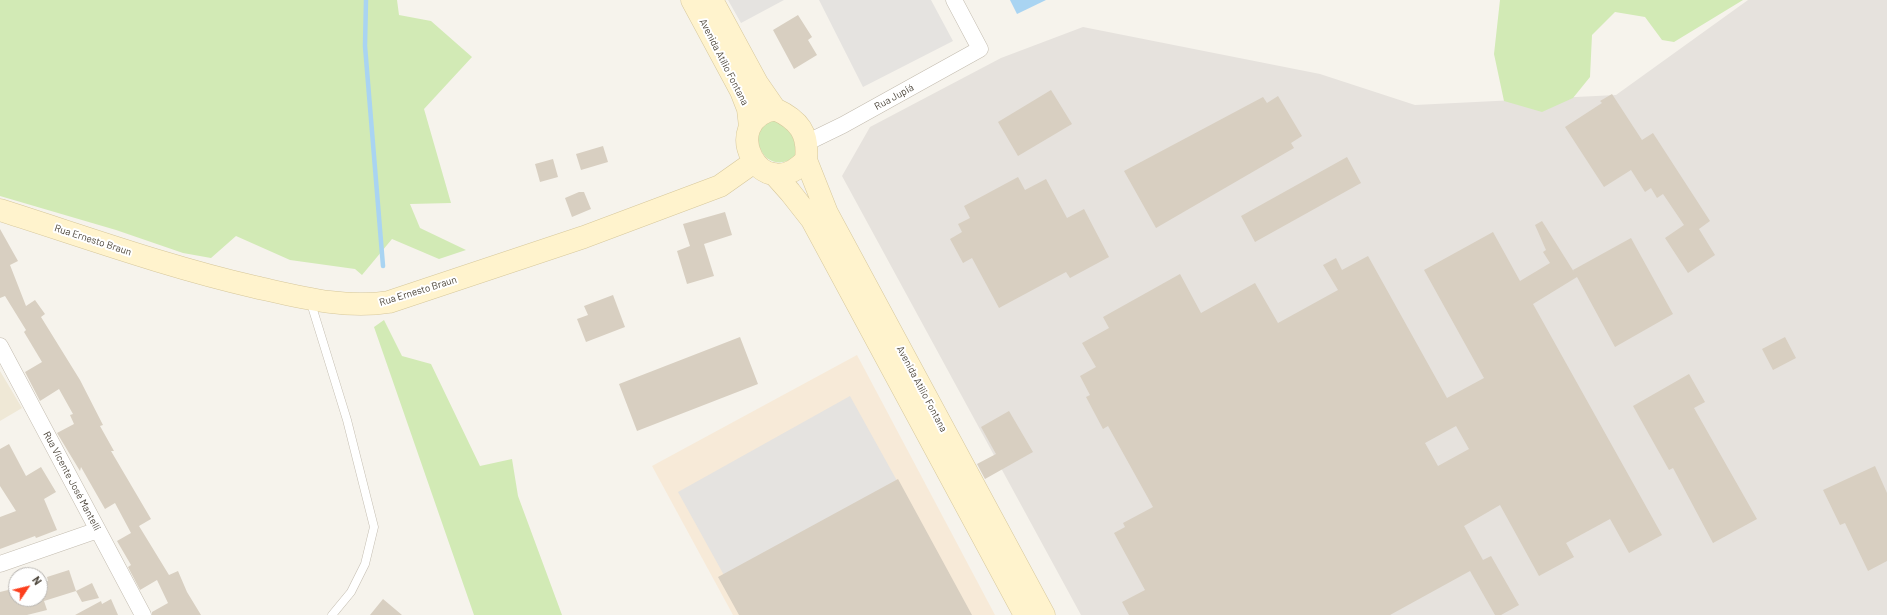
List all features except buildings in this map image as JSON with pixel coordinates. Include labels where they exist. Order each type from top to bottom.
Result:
[{"type":"main road","name":"Avenida Atílio Fontana","points":[[692,0],[741,91],[748,109],[750,126]]},
{"type":"main road","name":"Avenida Atílio Fontana","points":[[712,0],[757,83],[775,109]]},
{"type":"main road","points":[[775,109],[788,115],[797,124],[806,151],[798,169],[787,175],[774,174],[762,169],[754,162],[748,150],[747,138],[750,126],[756,117],[764,111],[775,109]]},
{"type":"main road","name":"Avenida Atílio Fontana","points":[[806,151],[827,213],[1044,615]]},
{"type":"main road","name":"Rua Ernesto Braun","points":[[0,210],[196,273],[310,300],[360,305],[389,302],[584,237],[720,186],[754,162]]},
{"type":"main road","name":"Avenida Atílio Fontana","points":[[774,174],[812,220],[1025,615]]},
{"type":"street","name":"Rua Jupiá","points":[[806,151],[843,125],[980,49],[954,0]]},
{"type":"street","name":"Rua Vicente José Mantelli","points":[[0,346],[143,615]]},
{"type":"street","points":[[0,564],[98,530]]},
{"type":"lane","points":[[310,300],[347,420],[374,527],[365,564],[351,592],[332,615]]},
{"type":"shaded area","points":[[728,0],[784,0],[741,23]]},
{"type":"shaded area","points":[[819,0],[931,0],[953,41],[863,87]]},
{"type":"shaded area","points":[[1748,0],[1887,0],[1887,615],[1081,615],[842,176],[870,127],[1001,58],[1083,27],[1320,74],[1415,105],[1616,95]]},
{"type":"shaded area","points":[[857,355],[995,615],[733,615],[652,466]]},
{"type":"shaded area","points":[[0,371],[22,408],[0,421]]},
{"type":"shaded area","points":[[850,396],[926,533],[746,615],[678,492]]},
{"type":"green space","points":[[0,0],[397,0],[399,15],[431,21],[472,57],[424,109],[451,203],[410,204],[420,228],[466,250],[439,259],[392,239],[362,275],[355,269],[290,260],[236,236],[211,258],[183,253],[116,230],[0,196]]},
{"type":"green space","points":[[1500,0],[1743,0],[1674,42],[1662,40],[1645,17],[1615,12],[1592,35],[1590,77],[1573,98],[1542,112],[1504,101],[1494,54]]},
{"type":"green space","points":[[778,119],[794,135],[797,154],[793,158],[784,162],[774,162],[765,157],[760,149],[756,137],[764,120]]},
{"type":"green space","points":[[384,320],[402,356],[431,364],[480,466],[512,459],[518,496],[562,615],[474,615],[374,327]]},
{"type":"water","points":[[1010,0],[1046,0],[1017,14]]},
{"type":"waterway","points":[[366,0],[365,46],[383,266]]}]
